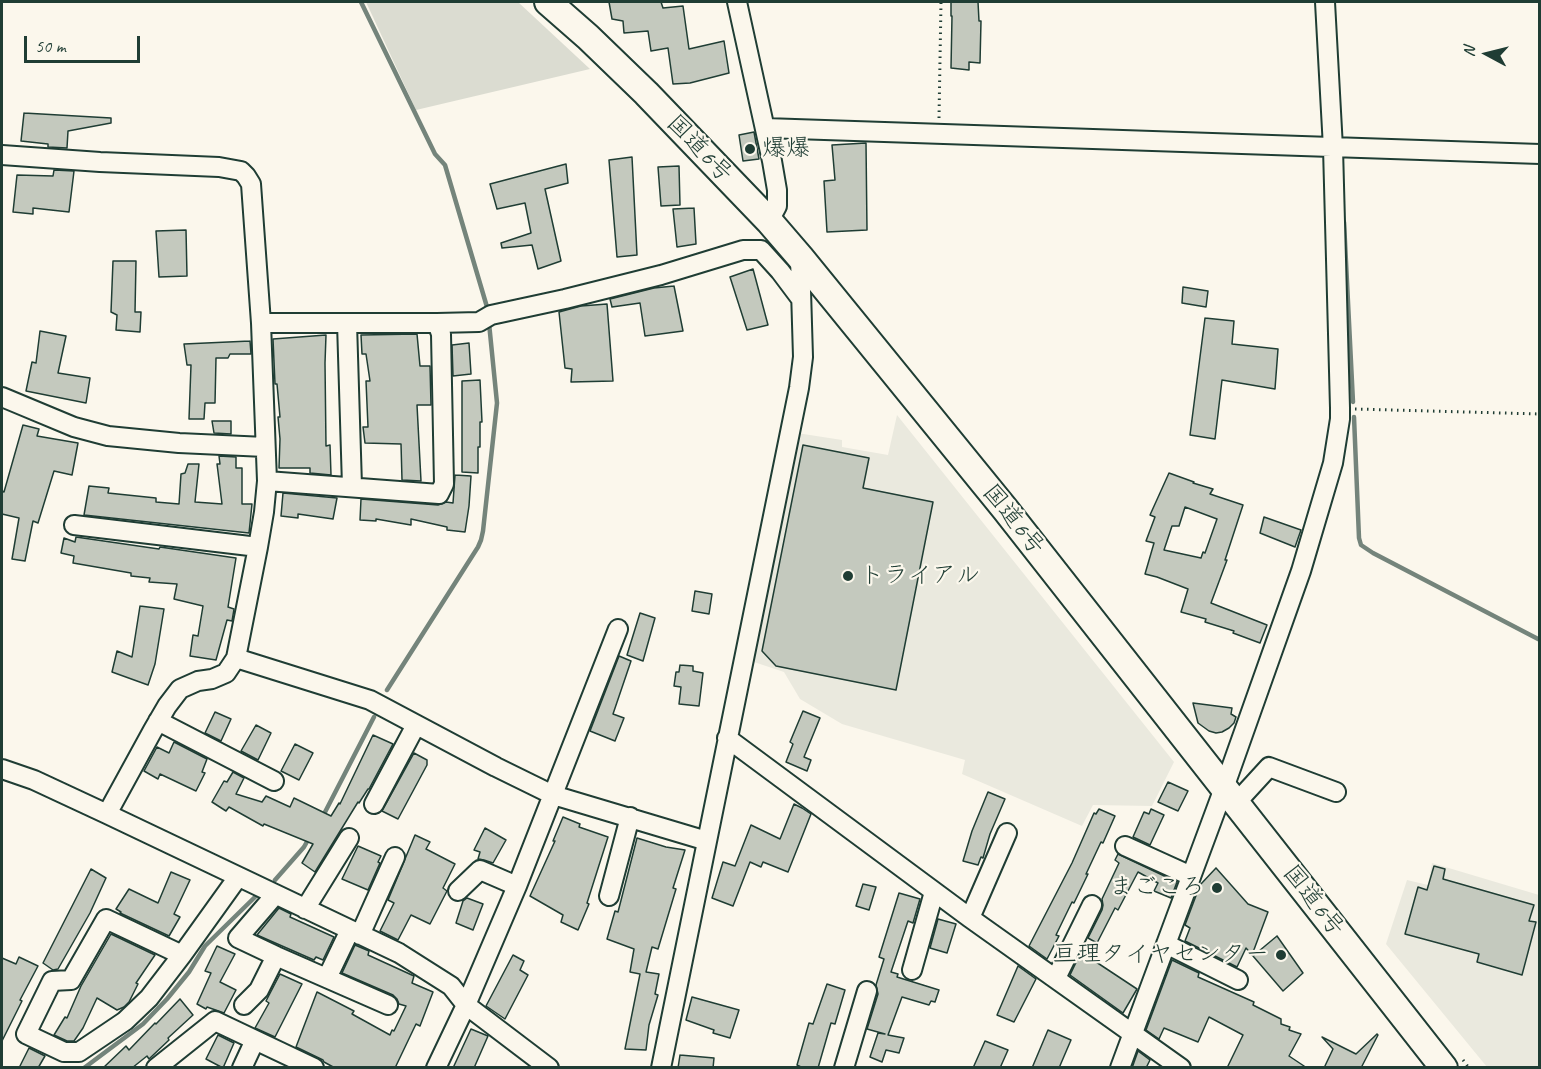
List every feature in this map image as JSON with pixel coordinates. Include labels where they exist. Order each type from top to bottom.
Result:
[{"type":"highway","name":"国道6号","points":[[548,2],[646,93],[800,256],[1005,509],[1444,1068]]},
{"type":"street","points":[[737,2],[777,190],[777,206],[769,221]]},
{"type":"street","points":[[1120,1068],[1191,876],[1230,796],[1333,463],[1341,408],[1333,148],[1325,2]]},
{"type":"street","points":[[765,128],[1539,154]]},
{"type":"street","points":[[2,155],[219,167],[241,171],[250,184],[261,324],[267,481],[258,547],[236,658],[226,672],[180,689],[166,706],[107,814]]},
{"type":"street","points":[[261,324],[479,321],[491,315],[565,299],[743,249],[761,250],[801,299]]},
{"type":"street","points":[[661,1068],[799,388],[803,357],[800,256]]},
{"type":"street","points":[[347,323],[352,486]]},
{"type":"street","points":[[267,481],[439,494],[444,484],[441,334],[437,323]]},
{"type":"street","points":[[2,398],[74,427],[108,436],[265,447]]},
{"type":"street","points":[[74,525],[258,547]]},
{"type":"street","points":[[436,1068],[517,886],[618,628]]},
{"type":"street","points":[[236,658],[370,700],[554,795],[707,841]]},
{"type":"street","points":[[158,722],[274,781]]},
{"type":"street","points":[[374,804],[416,725]]},
{"type":"street","points":[[727,738],[934,892],[1181,1068]]},
{"type":"street","points":[[1230,796],[1269,767],[1336,792]]},
{"type":"street","points":[[2,769],[34,780],[399,953],[451,986],[466,1005],[549,1068]]},
{"type":"street","points":[[609,896],[630,817]]},
{"type":"street","points":[[970,918],[1007,833]]},
{"type":"street","points":[[305,909],[349,837]]},
{"type":"street","points":[[1125,846],[1191,876]]},
{"type":"street","points":[[327,978],[355,933],[395,857]]},
{"type":"street","points":[[458,891],[480,870],[517,886]]},
{"type":"street","points":[[182,955],[106,919],[71,980],[52,981],[26,1034],[64,1052],[79,1052],[125,1021],[149,998],[182,955],[238,877]]},
{"type":"street","points":[[912,970],[934,892]]},
{"type":"street","points":[[275,894],[238,938],[388,1005]]},
{"type":"street","points":[[1056,978],[1092,905]]},
{"type":"street","points":[[1166,944],[1238,980]]},
{"type":"street","points":[[244,1005],[259,990],[276,956]]},
{"type":"street","points":[[844,1068],[867,991]]},
{"type":"street","points":[[156,1068],[215,1021],[314,1068]]},
{"type":"street","points":[[242,1068],[255,1040]]},
{"type":"path","points":[[938,134],[941,2]]},
{"type":"path","points":[[1341,408],[1539,414]]},
{"type":"shaded area","points":[[366,2],[518,2],[590,69],[416,110]]},
{"type":"shaded area","points":[[897,415],[1174,762],[1152,806],[1093,805],[1082,826],[962,774],[965,760],[842,724],[800,699],[784,672],[751,661],[797,433],[842,440],[842,447],[888,455]]},
{"type":"shaded area","points":[[1432,863],[1539,895],[1539,1067],[1487,1067],[1386,944],[1407,880],[1428,885]]},
{"type":"building","points":[[609,2],[661,2],[663,8],[683,6],[689,49],[724,41],[729,73],[690,83],[673,84],[668,48],[651,51],[648,31],[624,33],[623,21],[612,19]]},
{"type":"building","points":[[951,2],[978,2],[979,21],[981,21],[980,63],[969,62],[969,70],[951,68]]},
{"type":"building","points":[[24,113],[111,118],[111,123],[68,131],[67,148],[48,147],[48,144],[21,141]]},
{"type":"building","points":[[754,132],[759,159],[743,161],[739,135]]},
{"type":"building","points":[[866,143],[867,230],[827,232],[824,181],[835,180],[832,145]]},
{"type":"building","points":[[632,157],[637,255],[617,257],[609,160]]},
{"type":"building","points":[[566,164],[568,183],[545,189],[561,261],[538,269],[532,245],[502,248],[501,243],[531,233],[525,203],[497,209],[490,184]]},
{"type":"building","points":[[679,166],[680,205],[661,206],[658,167]]},
{"type":"building","points":[[54,170],[74,171],[69,212],[33,208],[33,214],[13,212],[17,175],[53,176]]},
{"type":"building","points":[[694,208],[696,244],[677,247],[673,209]]},
{"type":"building","points":[[186,230],[187,276],[159,277],[156,231]]},
{"type":"building","points":[[113,261],[136,261],[135,312],[141,312],[140,332],[116,330],[117,315],[111,312]]},
{"type":"building","points":[[753,269],[768,325],[747,330],[730,277]]},
{"type":"building","points":[[674,286],[683,331],[645,336],[640,303],[612,307],[610,299],[654,288]]},
{"type":"building","points":[[1183,287],[1208,291],[1206,307],[1182,303]]},
{"type":"building","points":[[607,304],[613,381],[571,382],[572,369],[565,368],[559,312],[581,306]]},
{"type":"building","points":[[1205,318],[1234,321],[1232,344],[1278,349],[1275,389],[1222,380],[1215,439],[1190,435]]},
{"type":"building","points":[[40,331],[66,336],[58,373],[90,378],[86,403],[26,391],[32,362],[36,363]]},
{"type":"building","points":[[417,334],[420,366],[430,366],[431,405],[417,405],[421,481],[402,480],[401,444],[365,443],[363,427],[368,427],[366,381],[370,381],[366,354],[362,354],[361,335]]},
{"type":"building","points":[[326,335],[326,446],[330,445],[331,475],[310,473],[310,468],[279,468],[278,417],[280,417],[277,384],[275,384],[273,339]]},
{"type":"building","points":[[250,341],[251,354],[230,354],[228,358],[216,358],[215,403],[205,403],[204,419],[189,419],[191,365],[187,365],[184,344]]},
{"type":"building","points":[[469,343],[471,374],[453,376],[452,345]]},
{"type":"building","points":[[480,380],[482,422],[480,422],[480,447],[478,447],[478,473],[462,472],[462,381]]},
{"type":"building","points":[[212,421],[231,421],[231,434],[214,433]]},
{"type":"building","points":[[23,425],[39,429],[37,436],[78,443],[72,475],[54,471],[38,523],[33,521],[25,561],[12,559],[19,518],[2,514],[2,491],[4,492]]},
{"type":"building","name":"トライアル","points":[[803,445],[869,458],[863,488],[933,502],[896,690],[776,666],[762,651]]},
{"type":"building","points":[[219,456],[236,457],[236,468],[242,468],[242,504],[252,504],[249,533],[84,515],[89,486],[109,488],[108,493],[156,498],[156,502],[179,504],[181,474],[185,473],[188,464],[199,464],[195,502],[222,504],[217,464],[220,464]]},
{"type":"building","points":[[1169,473],[1213,489],[1210,494],[1243,505],[1225,560],[1227,560],[1211,603],[1267,625],[1260,643],[1233,633],[1234,631],[1205,622],[1206,619],[1181,612],[1188,589],[1145,574],[1154,543],[1146,541],[1155,517],[1150,515]],"holes":[[[1185,507],[1217,519],[1205,553],[1203,552],[1201,558],[1164,550],[1172,526],[1179,526]]]},
{"type":"building","points":[[455,475],[471,476],[465,532],[447,530],[447,527],[411,519],[411,525],[376,519],[376,521],[360,520],[361,499],[438,505],[446,502],[453,503]]},
{"type":"building","points":[[283,493],[337,498],[333,519],[298,514],[298,518],[281,516]]},
{"type":"building","points":[[1264,517],[1301,530],[1295,547],[1260,533]]},
{"type":"building","points":[[76,537],[236,558],[228,607],[234,609],[232,621],[227,620],[216,660],[190,656],[193,635],[198,636],[203,606],[174,599],[177,584],[149,582],[150,578],[131,576],[131,573],[73,563],[74,556],[61,553],[64,538],[75,542]]},
{"type":"building","points":[[695,591],[712,594],[709,614],[692,611]]},
{"type":"building","points":[[140,606],[164,609],[155,664],[148,685],[112,672],[117,651],[132,657]]},
{"type":"building","points":[[640,613],[655,618],[643,661],[627,655]]},
{"type":"building","points":[[619,656],[631,661],[613,714],[624,718],[615,741],[590,731]]},
{"type":"building","points":[[680,665],[693,666],[693,671],[703,673],[699,706],[679,704],[681,687],[674,686],[676,672],[679,672]]},
{"type":"building","points":[[1193,703],[1232,708],[1231,714],[1236,717],[1234,723],[1222,732],[1209,731],[1198,723]]},
{"type":"building","points":[[803,711],[820,718],[804,757],[811,760],[807,771],[786,762],[793,744],[790,742]]},
{"type":"building","points":[[215,712],[231,719],[221,741],[205,733]]},
{"type":"building","points":[[256,725],[271,733],[258,760],[241,751]]},
{"type":"building","points":[[373,735],[393,744],[369,789],[358,802],[315,872],[302,863],[313,844],[264,824],[263,826],[229,807],[226,811],[212,802],[224,781],[227,782],[233,772],[244,778],[236,794],[262,802],[266,796],[290,807],[294,798],[331,816],[340,804]]},
{"type":"building","points":[[174,742],[207,759],[202,772],[205,773],[196,791],[160,774],[158,779],[144,771],[157,747],[169,753]]},
{"type":"building","points":[[295,744],[313,753],[299,780],[281,771]]},
{"type":"building","points":[[414,753],[427,760],[427,765],[398,819],[382,811]]},
{"type":"building","points":[[1168,782],[1188,791],[1178,811],[1158,802]]},
{"type":"building","points":[[988,792],[1005,799],[990,834],[983,858],[981,857],[978,865],[963,861]]},
{"type":"building","points":[[794,804],[811,814],[788,872],[763,862],[761,867],[750,862],[733,906],[712,898],[723,862],[735,866],[751,825],[780,839]]},
{"type":"building","points":[[1099,809],[1115,816],[1074,903],[1072,902],[1056,935],[1059,936],[1047,959],[1029,946],[1072,863],[1094,813],[1096,814]]},
{"type":"building","points":[[1151,809],[1164,815],[1150,845],[1133,837],[1144,812],[1149,814]]},
{"type":"building","points":[[563,817],[580,824],[579,827],[608,837],[587,903],[589,904],[578,930],[561,922],[563,915],[530,896],[555,841],[553,841]]},
{"type":"building","points":[[485,828],[506,840],[493,863],[478,859],[480,852],[474,850]]},
{"type":"building","points":[[415,835],[430,842],[426,849],[455,864],[443,888],[447,891],[430,924],[411,915],[398,940],[380,931],[394,903],[388,900]]},
{"type":"building","points":[[637,838],[685,850],[658,949],[652,947],[646,972],[659,974],[655,994],[658,995],[649,1025],[646,1050],[625,1049],[640,974],[630,972],[634,949],[607,939],[615,911],[618,912]]},
{"type":"building","points":[[358,846],[381,856],[368,890],[342,879]]},
{"type":"building","points":[[1118,854],[1177,882],[1171,898],[1154,891],[1158,883],[1138,872],[1118,910],[1115,908],[1097,943],[1088,938],[1102,910],[1102,899],[1119,863],[1115,860]]},
{"type":"building","points":[[1434,866],[1445,869],[1443,879],[1534,905],[1529,921],[1536,922],[1522,975],[1477,962],[1479,954],[1405,934],[1418,887],[1427,890]]},
{"type":"building","points":[[1216,868],[1248,904],[1268,912],[1252,955],[1246,948],[1237,967],[1185,941],[1190,928],[1185,925],[1200,885]]},
{"type":"building","points":[[91,869],[106,878],[90,913],[58,969],[53,970],[43,963]]},
{"type":"building","points":[[171,872],[190,880],[174,914],[180,917],[169,936],[116,909],[129,889],[158,903]]},
{"type":"building","points":[[863,884],[876,887],[869,910],[856,906]]},
{"type":"building","points":[[899,893],[920,899],[913,923],[908,921],[891,972],[898,974],[897,977],[939,990],[935,1002],[931,1001],[929,1005],[902,997],[888,1035],[904,1038],[899,1053],[886,1050],[882,1062],[870,1057],[878,1033],[885,1034],[867,1029],[878,994],[876,985],[884,959],[879,957]]},
{"type":"building","points":[[467,898],[483,904],[473,930],[456,923],[463,901]]},
{"type":"building","points":[[279,908],[291,914],[290,917],[334,937],[323,960],[316,957],[314,960],[257,935]]},
{"type":"building","points":[[938,919],[956,924],[947,953],[930,948]]},
{"type":"building","points":[[111,934],[155,955],[136,983],[138,984],[129,1002],[117,1010],[97,998],[83,1028],[74,1041],[67,1041],[54,1035],[65,1017],[67,1018],[81,986]]},
{"type":"building","points":[[1277,936],[1303,973],[1283,991],[1253,956]]},
{"type":"building","points":[[355,945],[369,951],[368,955],[414,976],[412,983],[433,992],[420,1026],[416,1024],[395,1068],[335,1068],[296,1047],[317,992],[354,1011],[352,1014],[390,1035],[392,1030],[394,1031],[406,1006],[399,1004],[393,995],[342,973]]},
{"type":"building","points":[[217,946],[235,954],[220,982],[236,990],[224,1013],[207,1007],[206,1009],[197,1004],[211,973],[205,971]]},
{"type":"building","points":[[1081,952],[1137,989],[1123,1013],[1070,975]]},
{"type":"building","points":[[513,955],[524,961],[520,970],[528,975],[505,1019],[486,1006]]},
{"type":"building","points":[[19,957],[38,966],[2,1041],[2,958],[16,964]]},
{"type":"building","points":[[1172,960],[1199,973],[1198,977],[1254,1002],[1253,1005],[1281,1019],[1281,1024],[1290,1027],[1289,1030],[1301,1034],[1289,1056],[1307,1068],[1227,1068],[1243,1035],[1209,1017],[1198,1042],[1164,1028],[1159,1039],[1146,1030]]},
{"type":"building","points":[[1018,966],[1036,979],[1014,1022],[997,1015]]},
{"type":"building","points":[[280,974],[302,984],[275,1037],[255,1028],[269,1003],[266,1001]]},
{"type":"building","points":[[827,984],[845,990],[835,1024],[831,1023],[818,1068],[803,1068],[797,1065],[809,1023],[813,1024]]},
{"type":"building","points":[[692,997],[739,1010],[730,1038],[713,1033],[714,1030],[686,1020]]},
{"type":"building","points":[[180,999],[193,1015],[149,1059],[147,1056],[132,1068],[103,1068],[126,1046],[129,1050]]},
{"type":"building","points":[[471,1029],[488,1036],[474,1068],[453,1068]]},
{"type":"building","points":[[1048,1030],[1071,1040],[1059,1068],[1032,1068]]},
{"type":"building","points":[[1377,1034],[1361,1068],[1324,1068],[1333,1049],[1322,1037],[1356,1054]]},
{"type":"building","points":[[218,1035],[234,1043],[223,1068],[206,1059]]},
{"type":"building","points":[[985,1041],[1008,1050],[1000,1068],[973,1068]]},
{"type":"building","points":[[29,1048],[45,1056],[38,1068],[19,1068]]},
{"type":"building","points":[[1138,1051],[1150,1060],[1146,1068],[1132,1068]]},
{"type":"building","points":[[680,1055],[714,1058],[713,1068],[678,1068]]},
{"type":"waterway","points":[[361,2],[435,154],[445,165],[487,307]]},
{"type":"waterway","points":[[1344,222],[1353,402]]},
{"type":"waterway","points":[[387,690],[481,540],[497,403],[489,323]]},
{"type":"waterway","points":[[1354,417],[1361,545],[1540,640]]},
{"type":"waterway","points":[[323,816],[374,717]]},
{"type":"waterway","points":[[275,880],[309,838]]},
{"type":"waterway","points":[[84,1068],[143,1024],[189,972],[205,946],[255,897]]},
{"type":"place","name":"爆爆","points":[[750,149]]},
{"type":"place","name":"トライアル","points":[[848,576]]},
{"type":"place","name":"まごころ","points":[[1217,888]]},
{"type":"place","name":"亘理タイヤセンター","points":[[1281,955]]}]
